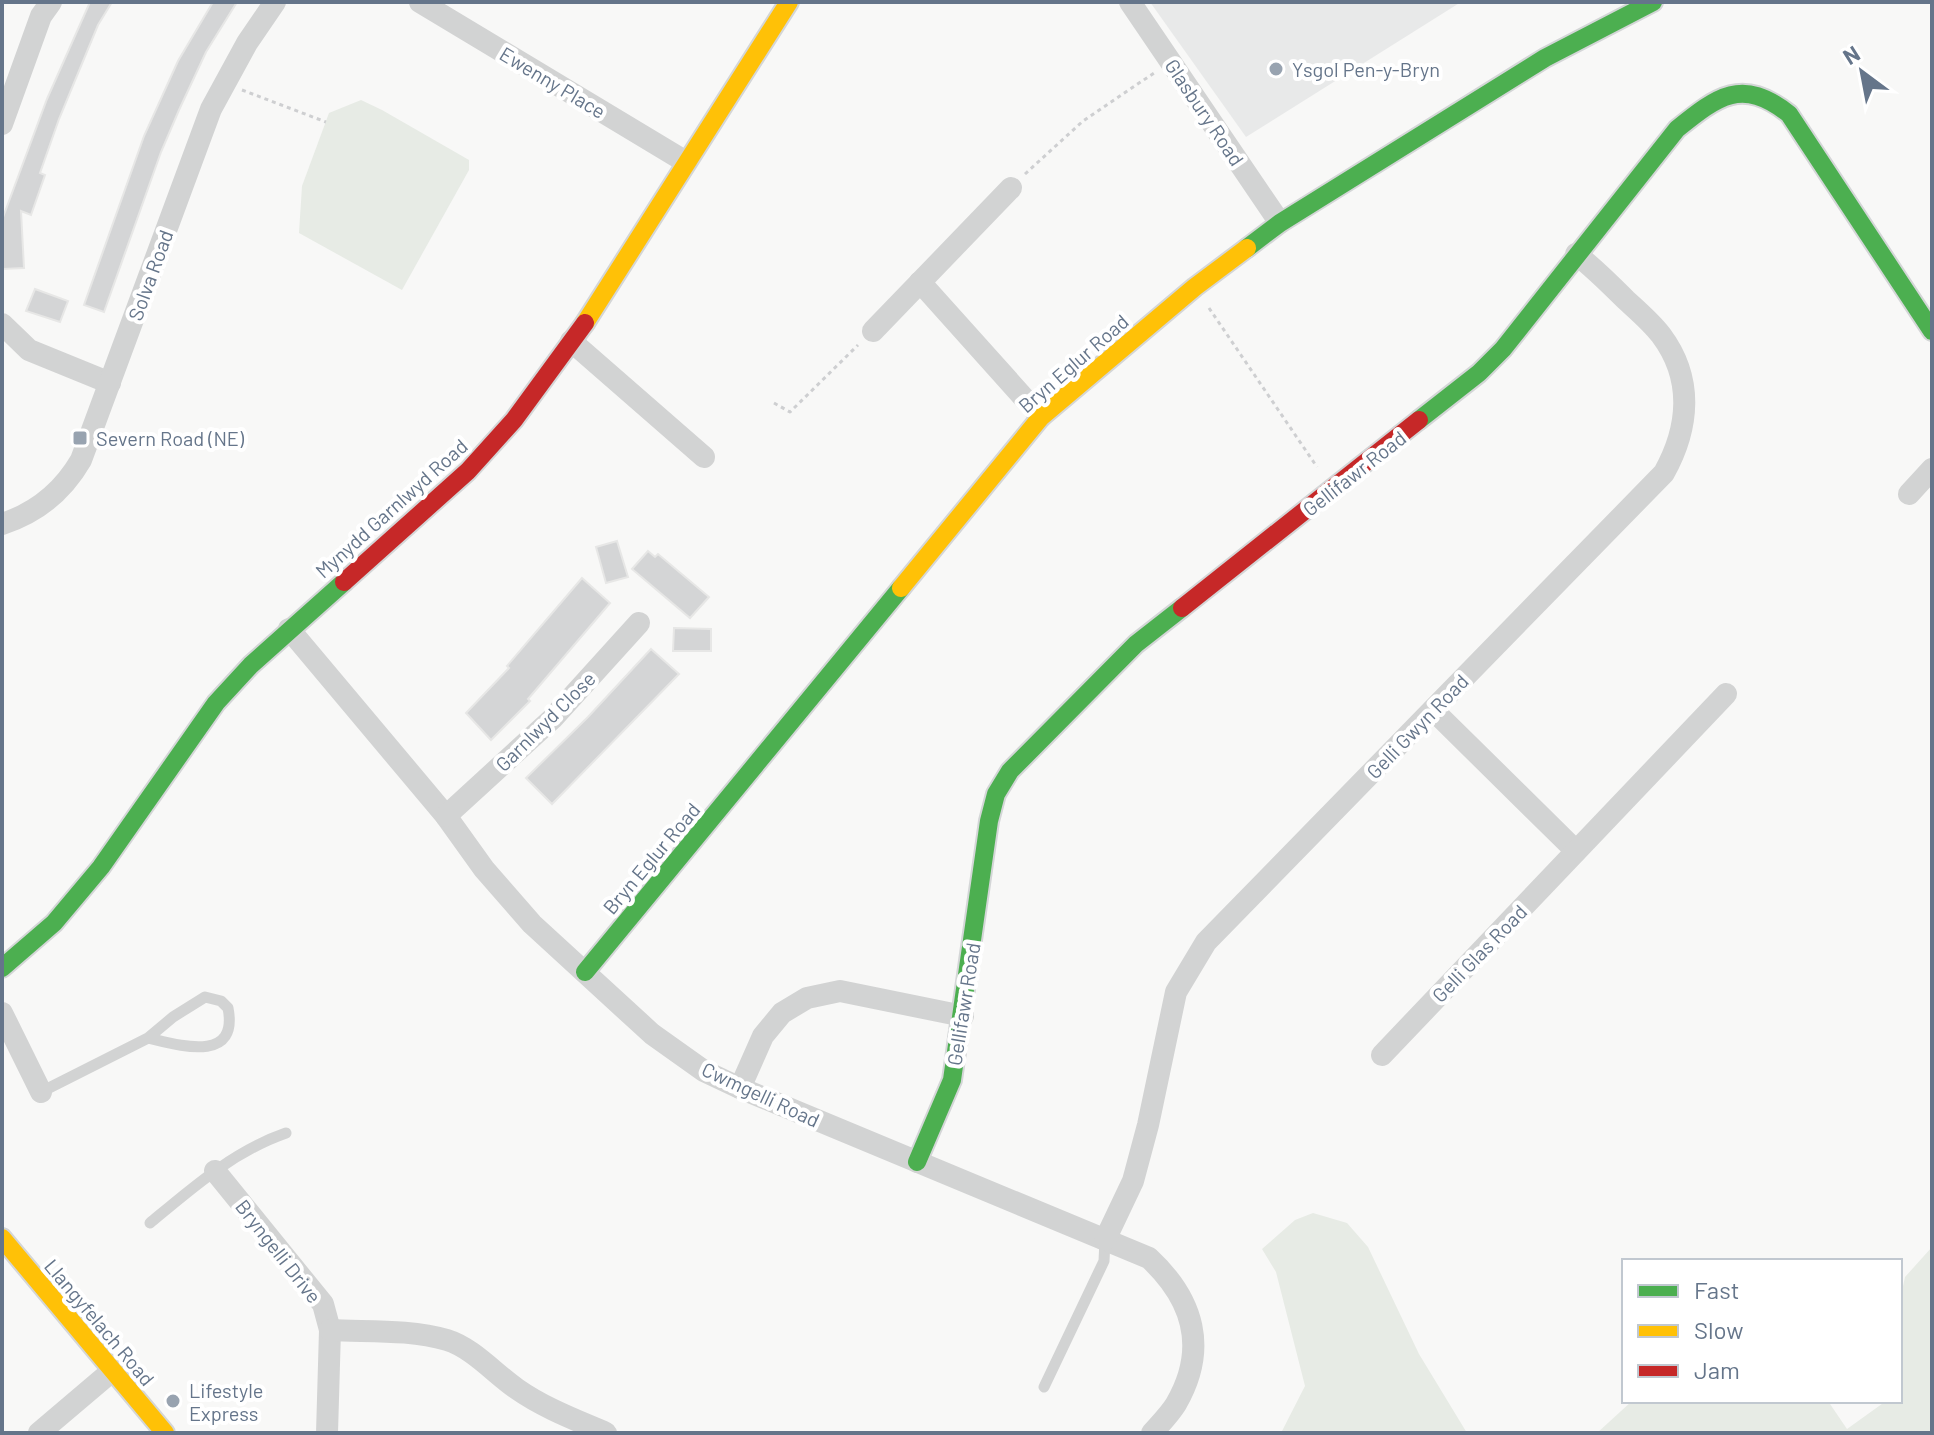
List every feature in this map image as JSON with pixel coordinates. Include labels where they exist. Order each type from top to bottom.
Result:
[{"type":"street","points":[[2,124],[41,16],[51,2]]},
{"type":"street","name":"Solva Road","points":[[2,524],[55,495],[81,460],[211,109],[275,2]]},
{"type":"street","name":"Ewenny Place","points":[[420,2],[686,162]]},
{"type":"street","name":"Mynydd Garnlwyd Road","points":[[2,968],[54,923],[101,867],[216,703],[251,665],[468,471],[514,420],[571,341],[789,2]]},
{"type":"street","name":"Glasbury Road","points":[[1130,2],[1280,223]]},
{"type":"street","name":"Bryn Eglur Road","points":[[585,972],[1041,417],[1195,287],[1280,223],[1545,58],[1653,2]]},
{"type":"street","name":"Gellifawr Road","points":[[917,1162],[952,1080],[989,821],[996,794],[1010,771],[1136,644],[1479,373],[1503,349],[1677,129],[1723,97],[1756,94],[1769,99],[1789,114],[1932,331]]},
{"type":"street","points":[[873,331],[1011,188]]},
{"type":"street","name":"Gelli Gwyn Road","points":[[1105,1240],[1133,1181],[1176,992],[1206,942],[1664,473],[1677,449],[1685,401],[1672,352],[1660,333],[1576,254]]},
{"type":"street","points":[[920,282],[1041,417]]},
{"type":"street","points":[[2,324],[29,350],[110,383]]},
{"type":"street","points":[[571,341],[704,457]]},
{"type":"street","points":[[1909,494],[1932,469]]},
{"type":"street","name":"Garnlwyd Close","points":[[446,816],[552,719],[639,623]]},
{"type":"street","name":"Cwmgelli Road","points":[[289,629],[532,924],[652,1034],[704,1071],[740,1088],[1149,1258],[1170,1278],[1186,1304],[1193,1336],[1192,1368],[1175,1405],[1152,1433]]},
{"type":"street","name":"Gelli Glas Road","points":[[1382,1055],[1726,694]]},
{"type":"street","points":[[1433,710],[1576,851]]},
{"type":"street","points":[[740,1088],[763,1036],[782,1013],[807,998],[840,991],[963,1016]]},
{"type":"street","points":[[2,1013],[41,1092]]},
{"type":"street","name":"Bryngelli Drive","points":[[215,1171],[323,1304],[330,1330],[327,1433]]},
{"type":"street","name":"Llangyfelach Road","points":[[2,1238],[165,1433]]},
{"type":"street","points":[[330,1330],[421,1334],[449,1340],[519,1391],[606,1433]]},
{"type":"street","points":[[39,1433],[112,1371]]},
{"type":"lane","points":[[41,1092],[148,1038],[166,1022],[205,997],[221,1001],[228,1008],[228,1028],[221,1041],[211,1046],[194,1048],[148,1038]]},
{"type":"lane","points":[[150,1223],[244,1151],[286,1133]]},
{"type":"lane","points":[[1044,1387],[1104,1261],[1105,1240]]},
{"type":"path","points":[[1011,188],[1083,121],[1171,61]]},
{"type":"path","points":[[224,83],[326,122]]},
{"type":"path","points":[[1195,287],[1332,490]]},
{"type":"path","points":[[774,403],[790,412],[873,331]]},
{"type":"shaded area","name":"Ysgol Pen-y-Bryn","points":[[1150,2],[1461,2],[1246,137]]},
{"type":"shaded area","points":[[361,100],[469,160],[469,170],[402,290],[299,233],[302,186],[329,113]]},
{"type":"shaded area","points":[[1313,1213],[1347,1223],[1368,1247],[1419,1354],[1467,1433],[1281,1433],[1305,1386],[1276,1272],[1262,1249],[1295,1220]]},
{"type":"shaded area","points":[[1932,1247],[1932,1433],[1597,1433],[1630,1403],[1829,1403],[1847,1429],[1883,1403],[1902,1403],[1902,1291],[1905,1277]]},
{"type":"building","points":[[90,2],[112,2],[98,25],[59,119],[40,173],[45,175],[31,215],[21,211],[24,268],[3,269],[2,220],[47,99]]},
{"type":"building","points":[[213,2],[237,2],[206,52],[179,110],[104,312],[84,305],[144,136],[178,61]]},
{"type":"building","points":[[35,289],[68,301],[60,322],[26,311]]},
{"type":"building","points":[[617,541],[628,577],[606,583],[596,547]]},
{"type":"building","points":[[648,551],[655,557],[658,554],[709,597],[690,618],[632,569]]},
{"type":"building","points":[[582,578],[610,603],[528,699],[530,701],[491,740],[466,713],[509,668],[507,666]]},
{"type":"building","points":[[674,628],[711,629],[711,651],[673,651]]},
{"type":"building","points":[[651,649],[679,674],[552,804],[526,778]]},
{"type":"traffic: fast","points":[[1247,248],[1280,223],[1545,58],[1653,2]]},
{"type":"traffic: fast","points":[[1419,420],[1479,373],[1503,349],[1677,129],[1705,108],[1731,95],[1757,96],[1789,114],[1932,331]]},
{"type":"traffic: fast","points":[[2,968],[54,923],[101,867],[216,703],[251,665],[344,582]]},
{"type":"traffic: fast","points":[[585,972],[901,588]]},
{"type":"traffic: fast","points":[[917,1162],[952,1080],[989,821],[996,794],[1010,771],[1136,644],[1182,608]]},
{"type":"traffic: slow","points":[[585,323],[789,2]]},
{"type":"traffic: slow","points":[[901,588],[1041,417],[1195,287],[1247,248]]},
{"type":"traffic: slow","points":[[2,1238],[165,1433]]},
{"type":"traffic: jam","points":[[344,582],[468,471],[514,420],[585,323]]},
{"type":"traffic: jam","points":[[1182,608],[1419,420]]},
{"type":"place","name":"Ysgol Pen-y-Bryn","points":[[1276,69]]},
{"type":"place","name":"Severn Road (NE)","points":[[80,438]]},
{"type":"place","name":"Lifestyle Express","points":[[173,1401]]}]
